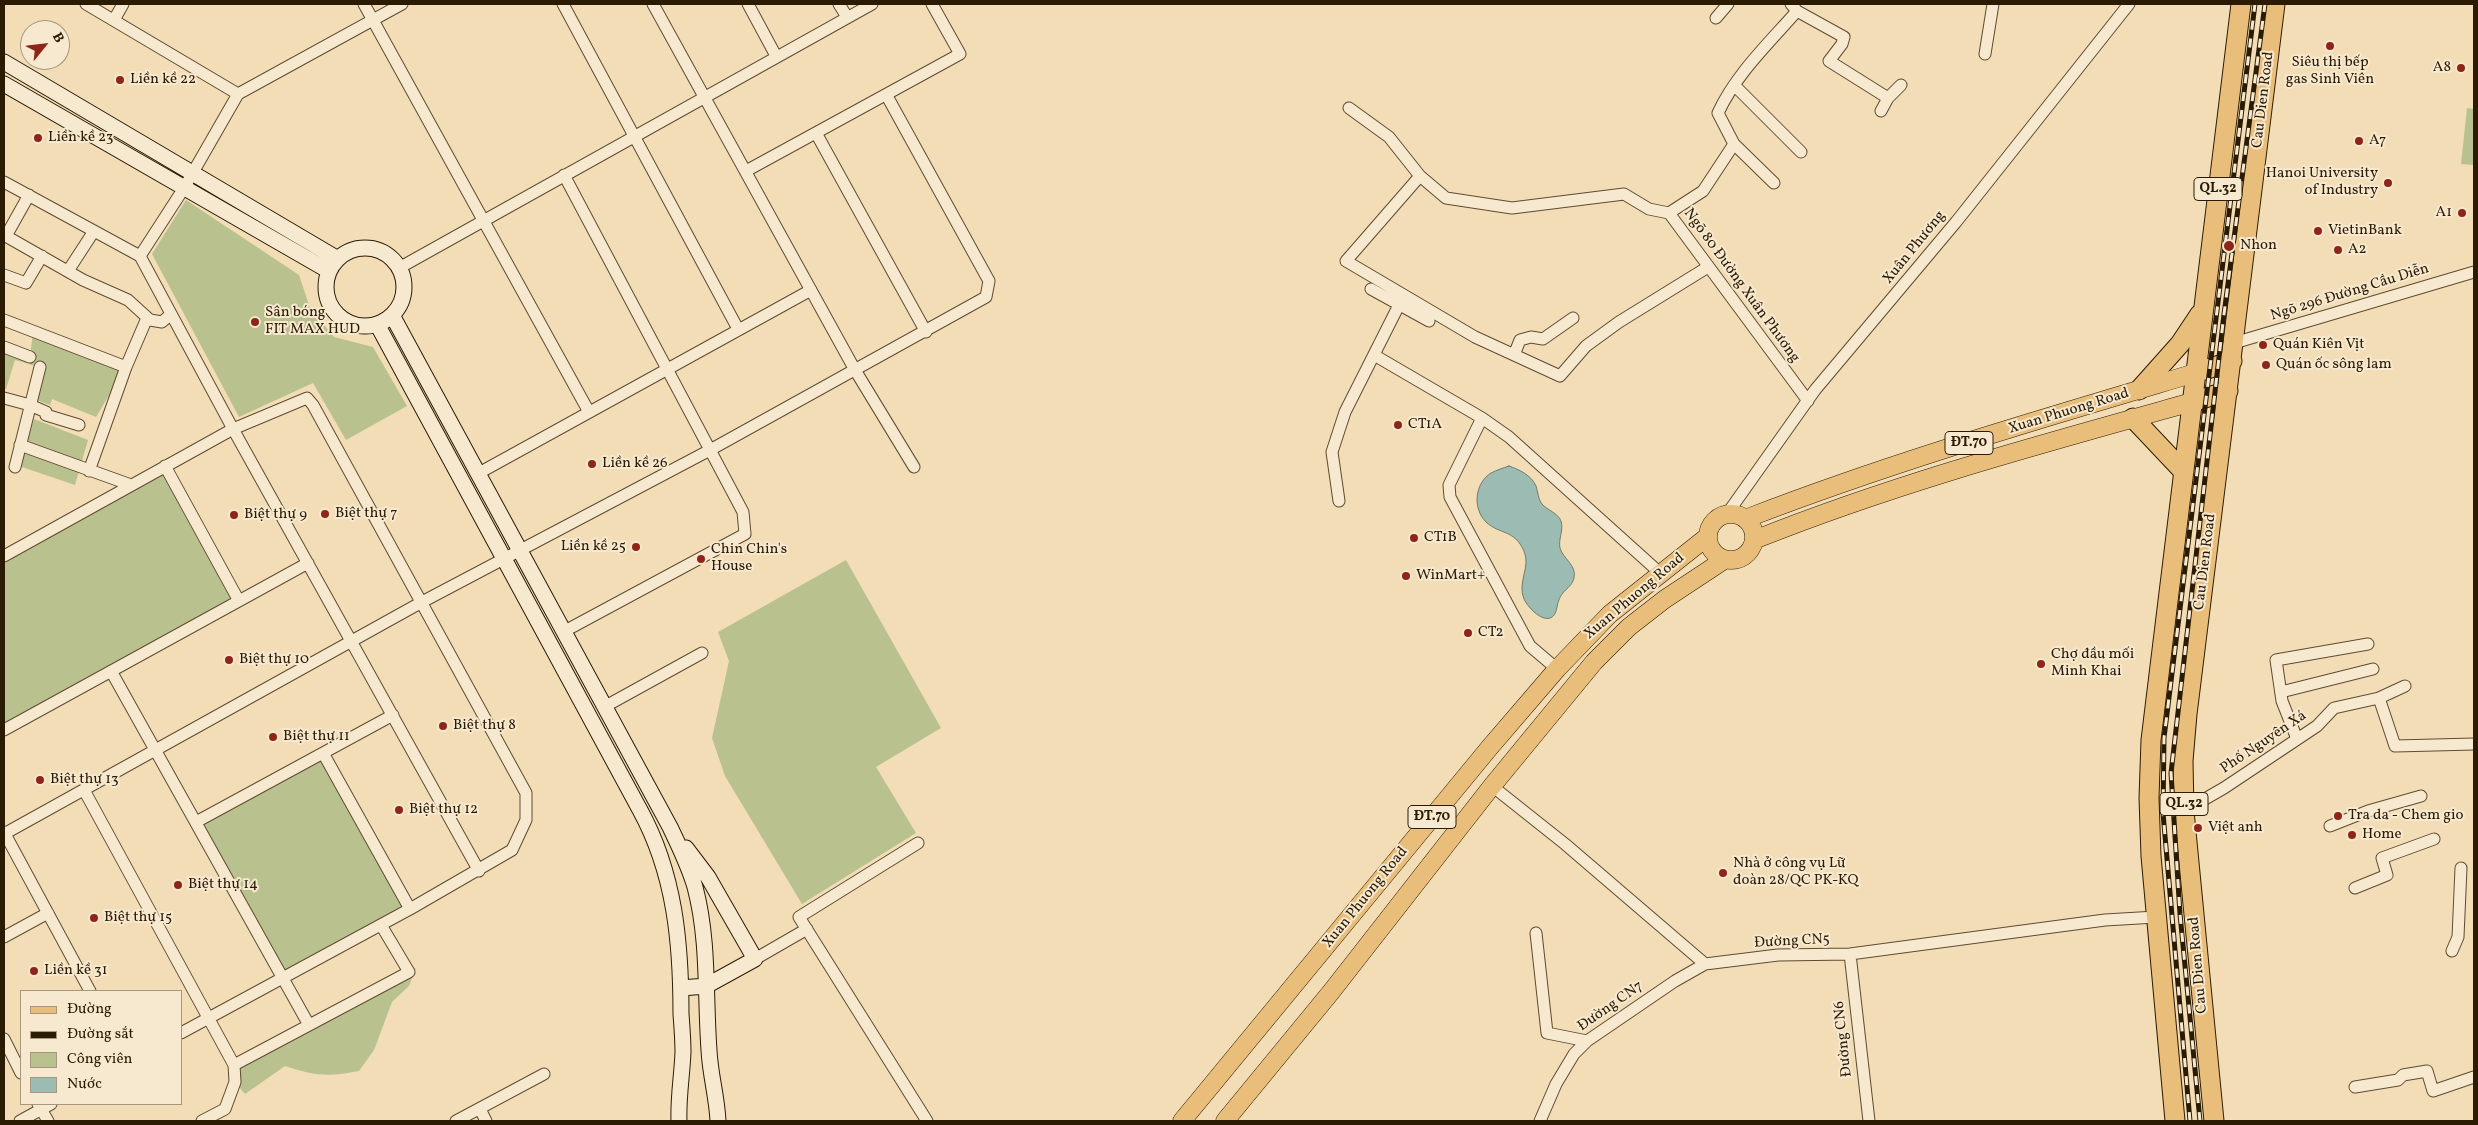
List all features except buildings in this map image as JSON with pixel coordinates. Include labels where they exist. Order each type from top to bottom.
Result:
[{"type":"highway","name":"Cau Dien Road","points":[[2175,1121],[2156,917],[2149,798],[2151,740],[2184,472],[2194,373],[2241,4]]},
{"type":"highway","name":"Cau Dien Road","points":[[2214,1121],[2184,811],[2183,761],[2187,714],[2275,4]]},
{"type":"highway","points":[[2139,390],[2180,344],[2202,311]]},
{"type":"highway","name":"ĐT.70","points":[[2194,373],[2233,352]]},
{"type":"highway","name":"ĐT.70","points":[[2192,402],[2228,391]]},
{"type":"highway","points":[[2133,418],[2184,472]]},
{"type":"main road","points":[[4,62],[192,174],[333,265]]},
{"type":"main road","points":[[4,84],[184,188],[333,265]]},
{"type":"main road","points":[[369,248],[381,251],[391,258],[399,268],[404,290],[401,301],[392,315],[377,324],[355,325],[336,313],[326,293],[333,265],[345,253],[356,249],[369,248]]},
{"type":"main road","points":[[392,315],[670,827],[685,859],[697,895],[702,922],[709,1051],[717,1097],[718,1121]]},
{"type":"main road","points":[[377,324],[658,846],[676,916],[683,1052],[678,1098],[679,1121]]},
{"type":"main road","name":"Xuan Phuong Road","points":[[1745,518],[1897,464],[2194,373]]},
{"type":"main road","name":"Xuan Phuong Road","points":[[1754,540],[1846,506],[2133,418],[2192,402]]},
{"type":"main road","points":[[1727,514],[1745,518],[1750,524],[1754,540],[1752,547],[1742,558],[1735,560],[1724,560],[1714,554],[1707,537],[1710,526],[1715,519],[1727,514]]},
{"type":"main road","name":"Xuan Phuong Road","points":[[1182,1121],[1490,746],[1557,669],[1595,628],[1660,573],[1707,537]]},
{"type":"main road","name":"Xuan Phuong Road","points":[[1225,1121],[1331,992],[1492,786],[1594,662],[1629,627],[1665,598],[1724,560]]},
{"type":"main road","points":[[670,827],[708,877],[755,958],[706,986],[681,988]]},
{"type":"street","points":[[86,4],[238,94]]},
{"type":"street","points":[[114,20],[123,4]]},
{"type":"street","points":[[364,4],[589,412]]},
{"type":"street","points":[[140,256],[184,188],[238,94],[402,4]]},
{"type":"street","points":[[564,4],[738,329]]},
{"type":"street","points":[[653,4],[855,370],[914,467]]},
{"type":"street","points":[[748,4],[776,56]]},
{"type":"street","points":[[839,4],[846,18]]},
{"type":"street","points":[[399,268],[872,4]]},
{"type":"street","points":[[746,171],[887,96],[960,54],[932,4]]},
{"type":"street","points":[[1716,18],[1728,4]]},
{"type":"street","points":[[1985,54],[1993,4]]},
{"type":"street","name":"Xuân Phương","points":[[1727,514],[1808,401],[1956,222],[2129,4]]},
{"type":"street","points":[[1774,183],[1734,144],[1718,113],[1746,69],[1794,7],[1844,37],[1842,44],[1829,61],[1888,98]]},
{"type":"street","points":[[1881,111],[1888,98],[1901,85]]},
{"type":"street","points":[[1734,86],[1801,152]]},
{"type":"street","points":[[89,990],[4,833],[422,602],[710,450],[926,332],[986,297],[989,281],[887,96]]},
{"type":"street","points":[[1349,108],[1389,137],[1420,176],[1446,198],[1512,208],[1624,194],[1649,208],[1669,213]]},
{"type":"street","points":[[816,133],[926,332]]},
{"type":"street","name":"Ngõ 80 Đường Xuân Phương","points":[[1734,144],[1703,190],[1669,213],[1808,401]]},
{"type":"street","points":[[563,632],[745,534],[743,512],[564,175]]},
{"type":"street","points":[[1420,176],[1346,261],[1475,336],[1560,376],[1586,346],[1652,301],[1708,267]]},
{"type":"street","points":[[4,182],[140,256],[233,429],[479,870]]},
{"type":"street","points":[[29,195],[5,235],[68,271],[128,300],[147,318],[157,322],[171,314]]},
{"type":"street","points":[[68,271],[94,231]]},
{"type":"street","points":[[4,275],[26,283],[42,256]]},
{"type":"street","name":"Ngõ 296 Đường Cầu Diễn","points":[[2233,352],[2474,272]]},
{"type":"street","points":[[1371,289],[1429,320]]},
{"type":"street","points":[[478,473],[811,290]]},
{"type":"street","points":[[1339,501],[1332,452],[1345,412],[1400,303]]},
{"type":"street","points":[[89,470],[126,367],[147,318]]},
{"type":"street","points":[[1514,354],[1520,340],[1531,337],[1543,339],[1573,318]]},
{"type":"street","points":[[4,320],[126,367]]},
{"type":"street","points":[[4,347],[30,357]]},
{"type":"street","points":[[1374,355],[1482,418],[1509,437],[1660,573]]},
{"type":"street","points":[[15,467],[40,367]]},
{"type":"street","points":[[4,398],[30,405],[46,412],[46,415],[79,425]]},
{"type":"street","points":[[4,556],[233,429],[307,398],[314,405],[526,793],[526,820],[512,850],[410,909],[182,1032]]},
{"type":"street","points":[[1482,418],[1449,485],[1450,497],[1530,646],[1557,669]]},
{"type":"street","points":[[20,446],[131,485]]},
{"type":"street","points":[[165,466],[239,600]]},
{"type":"street","points":[[4,730],[308,563]]},
{"type":"street","points":[[2297,739],[2281,692],[2276,660],[2368,644]]},
{"type":"street","points":[[604,707],[702,654]]},
{"type":"street","points":[[2281,692],[2374,669]]},
{"type":"street","points":[[111,671],[309,1025]]},
{"type":"street","name":"Phố Nguyên Xá","points":[[2184,811],[2224,788],[2317,726],[2334,708],[2379,698],[2405,686]]},
{"type":"street","points":[[2379,698],[2395,746],[2474,744]]},
{"type":"street","points":[[196,822],[393,715]]},
{"type":"street","points":[[324,753],[410,909]]},
{"type":"street","points":[[1492,786],[1565,844],[1706,964]]},
{"type":"street","points":[[84,790],[234,1065],[235,1082],[225,1109],[202,1121]]},
{"type":"street","points":[[2330,826],[2368,810],[2421,796]]},
{"type":"street","points":[[2355,888],[2387,875],[2382,858],[2434,839]]},
{"type":"street","points":[[918,843],[799,917],[927,1121]]},
{"type":"street","points":[[2452,951],[2458,937],[2461,868]]},
{"type":"street","points":[[4,937],[48,912]]},
{"type":"street","name":"Đường CN5","points":[[1706,964],[1778,955],[1850,954],[2097,921],[2156,917]]},
{"type":"street","points":[[234,1065],[409,972],[381,924]]},
{"type":"street","points":[[755,958],[807,930]]},
{"type":"street","points":[[1536,933],[1547,1033],[1587,1041]]},
{"type":"street","name":"Đường CN6","points":[[1850,954],[1869,1121]]},
{"type":"street","name":"Đường CN7","points":[[1540,1121],[1556,1084],[1574,1054],[1587,1041],[1675,981],[1706,964]]},
{"type":"street","points":[[4,1039],[20,1070]]},
{"type":"street","points":[[2355,1087],[2398,1080],[2403,1075],[2427,1071],[2433,1091],[2474,1076]]},
{"type":"street","points":[[456,1121],[544,1074]]},
{"type":"street","points":[[20,1121],[39,1107],[48,1121]]},
{"type":"street","points":[[480,1109],[486,1121]]},
{"type":"green space","points":[[2467,108],[2474,109],[2474,165],[2461,164]]},
{"type":"green space","name":"Sân bóng FIT MAX HUD","points":[[186,200],[299,275],[310,308],[334,337],[373,347],[407,406],[346,440],[313,383],[239,417],[152,254]]},
{"type":"green space","points":[[33,332],[126,367],[96,417],[52,399],[50,405],[31,398],[39,367],[15,360],[6,389],[4,389],[4,347],[30,357]]},
{"type":"green space","points":[[34,419],[88,440],[75,485],[19,466]]},
{"type":"green space","points":[[165,466],[239,601],[4,729],[4,556]]},
{"type":"green space","points":[[846,560],[941,728],[876,767],[916,833],[802,904],[725,776],[712,738],[729,661],[718,632]]},
{"type":"green space","points":[[323,753],[410,909],[283,978],[196,822]]},
{"type":"green space","points":[[416,968],[409,986],[392,1002],[374,1050],[359,1071],[322,1074],[305,1072],[285,1066],[245,1094],[235,1082],[234,1065]]},
{"type":"water","points":[[1509,466],[1521,471],[1531,479],[1536,486],[1542,504],[1561,521],[1560,548],[1574,569],[1574,578],[1573,582],[1560,597],[1555,614],[1551,618],[1541,617],[1536,614],[1524,599],[1522,587],[1526,557],[1520,544],[1516,539],[1486,522],[1477,503],[1481,483],[1486,477]]},
{"type":"railway","points":[[2190,1121],[2163,813],[2164,738],[2255,4]]},
{"type":"railway","points":[[2200,1121],[2180,914],[2171,773],[2224,314],[2265,4]]},
{"type":"place","name":"Siêu thị bếp gas Sinh Viên","points":[[2330,46]]},
{"type":"place","name":"A8","points":[[2461,68]]},
{"type":"place","name":"Liền kề 22","points":[[120,80]]},
{"type":"place","name":"Liền kề 23","points":[[38,138]]},
{"type":"place","name":"A7","points":[[2359,141]]},
{"type":"place","name":"Hanoi University of Industry","points":[[2388,183]]},
{"type":"place","name":"A1","points":[[2462,213]]},
{"type":"place","name":"VietinBank","points":[[2318,231]]},
{"type":"place","name":"Nhon","points":[[2229,246]]},
{"type":"place","name":"A2","points":[[2338,250]]},
{"type":"place","name":"Sân bóng FIT MAX HUD","points":[[255,322]]},
{"type":"place","name":"Quán Kiên Vịt","points":[[2263,345]]},
{"type":"place","name":"Quán ốc sông lam","points":[[2266,365]]},
{"type":"place","name":"CT1A","points":[[1398,425]]},
{"type":"place","name":"Liền kề 26","points":[[592,464]]},
{"type":"place","name":"Biệt thự 7","points":[[325,514]]},
{"type":"place","name":"Biệt thự 9","points":[[234,515]]},
{"type":"place","name":"CT1B","points":[[1414,538]]},
{"type":"place","name":"Liền kề 25","points":[[636,547]]},
{"type":"place","name":"Chin Chin's House","points":[[701,559]]},
{"type":"place","name":"WinMart+","points":[[1406,576]]},
{"type":"place","name":"CT2","points":[[1468,633]]},
{"type":"place","name":"Biệt thự 10","points":[[229,660]]},
{"type":"place","name":"Chợ đầu mối Minh Khai","points":[[2041,664]]},
{"type":"place","name":"Biệt thự 8","points":[[443,726]]},
{"type":"place","name":"Biệt thự 11","points":[[273,737]]},
{"type":"place","name":"Biệt thự 13","points":[[40,780]]},
{"type":"place","name":"Biệt thự 12","points":[[399,810]]},
{"type":"place","name":"Tra da - Chem gio","points":[[2338,816]]},
{"type":"place","name":"Việt anh","points":[[2198,828]]},
{"type":"place","name":"Home","points":[[2352,835]]},
{"type":"place","name":"Nhà ở công vụ Lữ đoàn 28/QC PK-KQ","points":[[1723,873]]},
{"type":"place","name":"Biệt thự 14","points":[[178,885]]},
{"type":"place","name":"Biệt thự 15","points":[[94,918]]},
{"type":"place","name":"Liền kề 31","points":[[34,971]]}]
